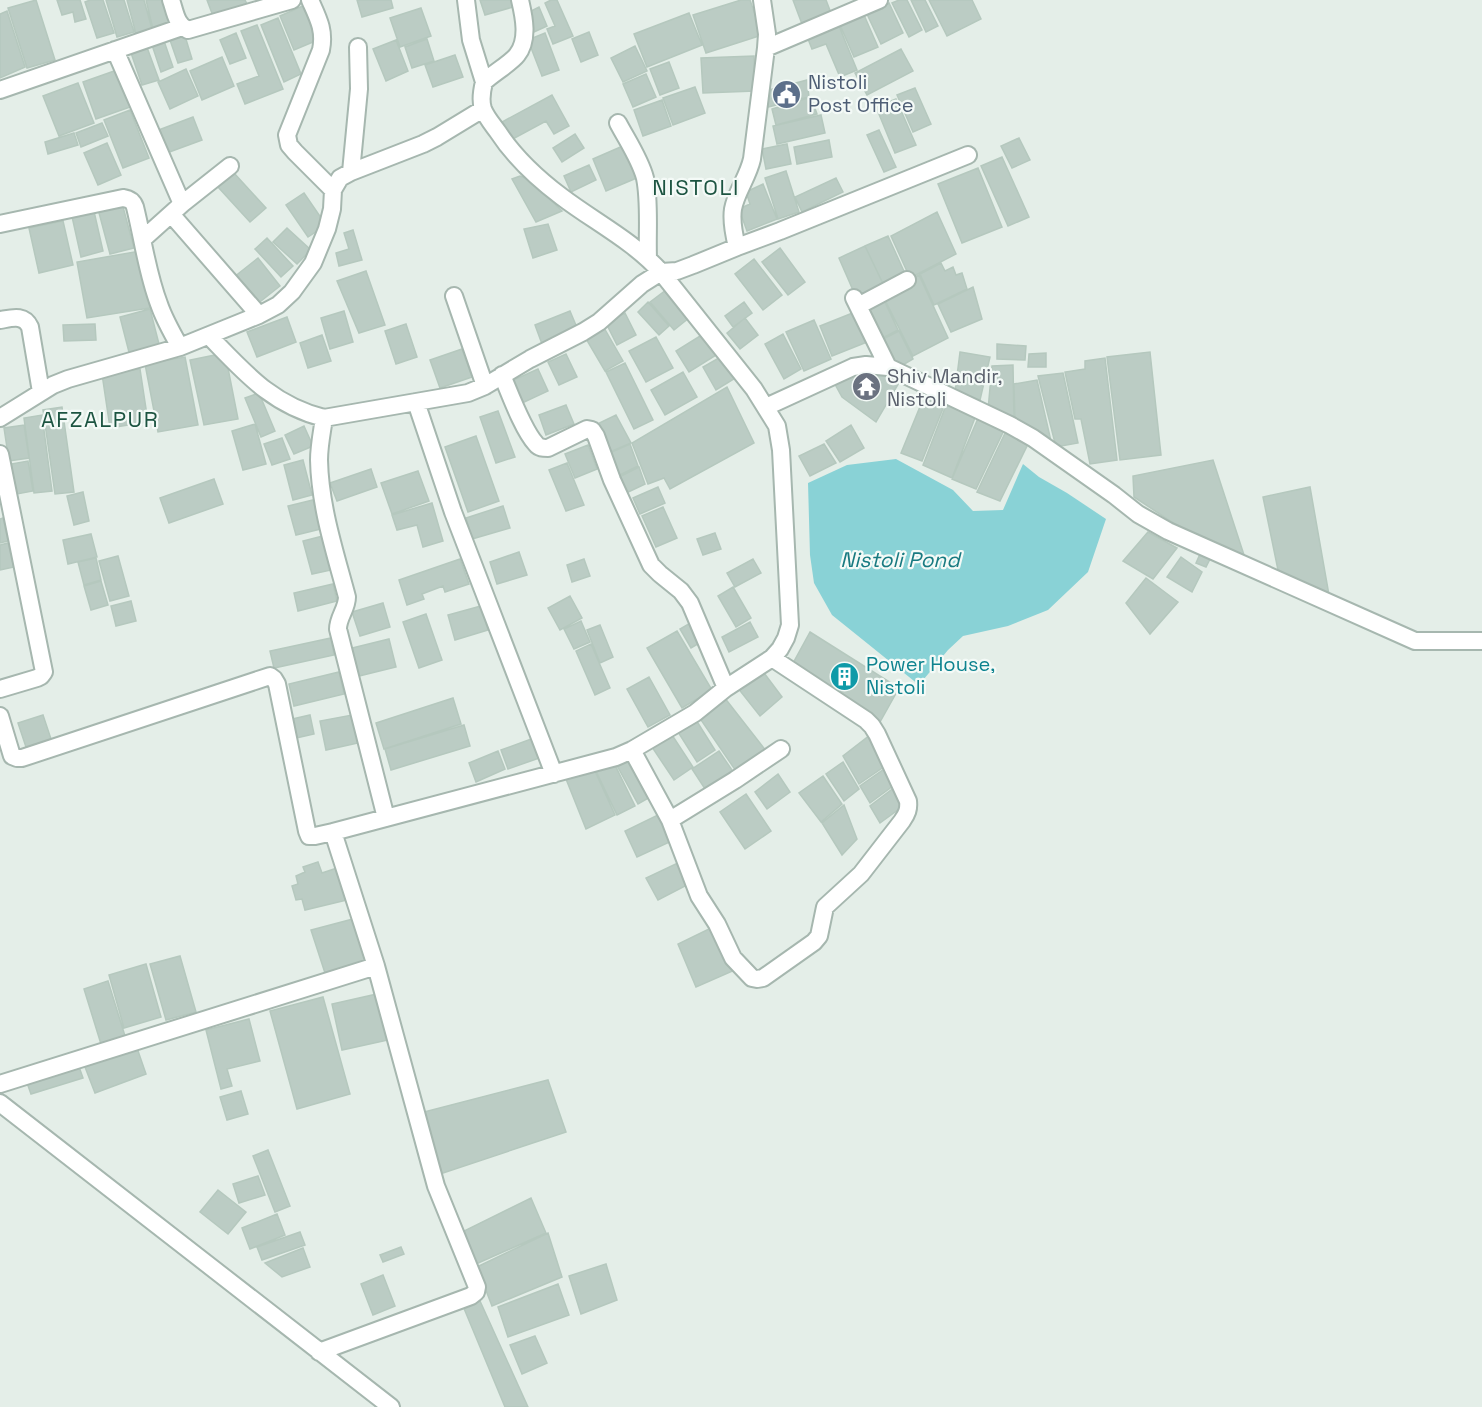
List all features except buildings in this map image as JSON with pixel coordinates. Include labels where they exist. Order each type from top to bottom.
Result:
[{"type":"street","points":[[171,0],[178,21],[188,30],[292,0]]},
{"type":"street","points":[[310,0],[324,38],[287,135],[288,145],[333,190]]},
{"type":"street","points":[[0,716],[12,756],[22,758],[270,676],[277,684],[307,831],[309,836],[315,836],[616,757],[695,713],[726,688],[772,658],[780,649],[790,625],[790,613],[781,450],[777,426],[754,388],[648,258],[539,179],[501,136],[483,109],[481,95],[484,82],[471,40],[466,0]]},
{"type":"street","points":[[484,82],[517,56],[522,45],[524,33],[520,0]]},
{"type":"street","points":[[737,247],[733,208],[750,170],[766,48],[767,34],[762,0]]},
{"type":"street","points":[[766,48],[879,0]]},
{"type":"street","points":[[0,90],[182,27]]},
{"type":"street","points":[[351,172],[359,89],[358,47]]},
{"type":"street","points":[[115,51],[176,209],[258,315]]},
{"type":"street","points":[[0,418],[41,392],[68,379],[180,347],[278,305],[292,292],[313,263],[327,229],[332,209],[333,190],[340,178],[430,141],[483,109]]},
{"type":"street","points":[[618,123],[645,177],[648,258]]},
{"type":"street","points":[[209,336],[255,382],[275,398],[310,415],[324,418],[468,393],[485,386],[599,322],[642,284],[661,272],[677,271],[968,154]]},
{"type":"street","points":[[143,239],[230,166]]},
{"type":"street","points":[[0,225],[123,198],[129,199],[133,202],[159,305],[180,347]]},
{"type":"street","points":[[888,367],[856,302],[907,280]]},
{"type":"street","points":[[453,296],[485,386]]},
{"type":"street","points":[[0,320],[13,317],[27,321],[41,392]]},
{"type":"street","points":[[766,407],[853,367],[866,365],[888,367],[1033,438],[1138,514],[1168,531],[1415,641],[1482,642]]},
{"type":"street","points":[[502,375],[526,429],[537,446],[548,448],[587,429],[592,430],[651,565],[681,591],[690,603],[726,688]]},
{"type":"street","points":[[416,402],[453,512],[554,774]]},
{"type":"street","points":[[324,418],[319,458],[321,484],[347,604],[340,617],[338,629],[386,818]]},
{"type":"street","points":[[0,454],[44,672],[41,676],[0,689]]},
{"type":"street","points":[[632,750],[670,820],[699,896],[717,924],[734,958],[752,978],[763,978],[814,942],[819,936],[825,908],[861,874],[907,813],[908,801],[872,726],[772,658]]},
{"type":"street","points":[[670,820],[781,749]]},
{"type":"street","points":[[319,1352],[471,1296],[476,1292],[477,1287],[436,1186],[376,966],[333,832]]},
{"type":"street","points":[[0,1084],[376,966]]},
{"type":"street","points":[[0,1103],[391,1407]]},
{"type":"water","name":"Nistoli Pond","points":[[896,459],[953,490],[973,511],[1003,510],[1023,464],[1039,477],[1106,519],[1088,572],[1048,610],[1008,626],[963,636],[948,650],[919,685],[832,615],[814,583],[810,555],[808,483],[847,465]]},
{"type":"place","name":"Nistoli Post Office","points":[[787,94]]},
{"type":"place","name":"Shiv Mandir, Nistoli","points":[[866,387]]},
{"type":"place","name":"Power House, Nistoli","points":[[845,676]]},
{"type":"district","name":"NISTOLI","points":[[696,187]]},
{"type":"district","name":"AFZALPUR","points":[[100,419]]}]
